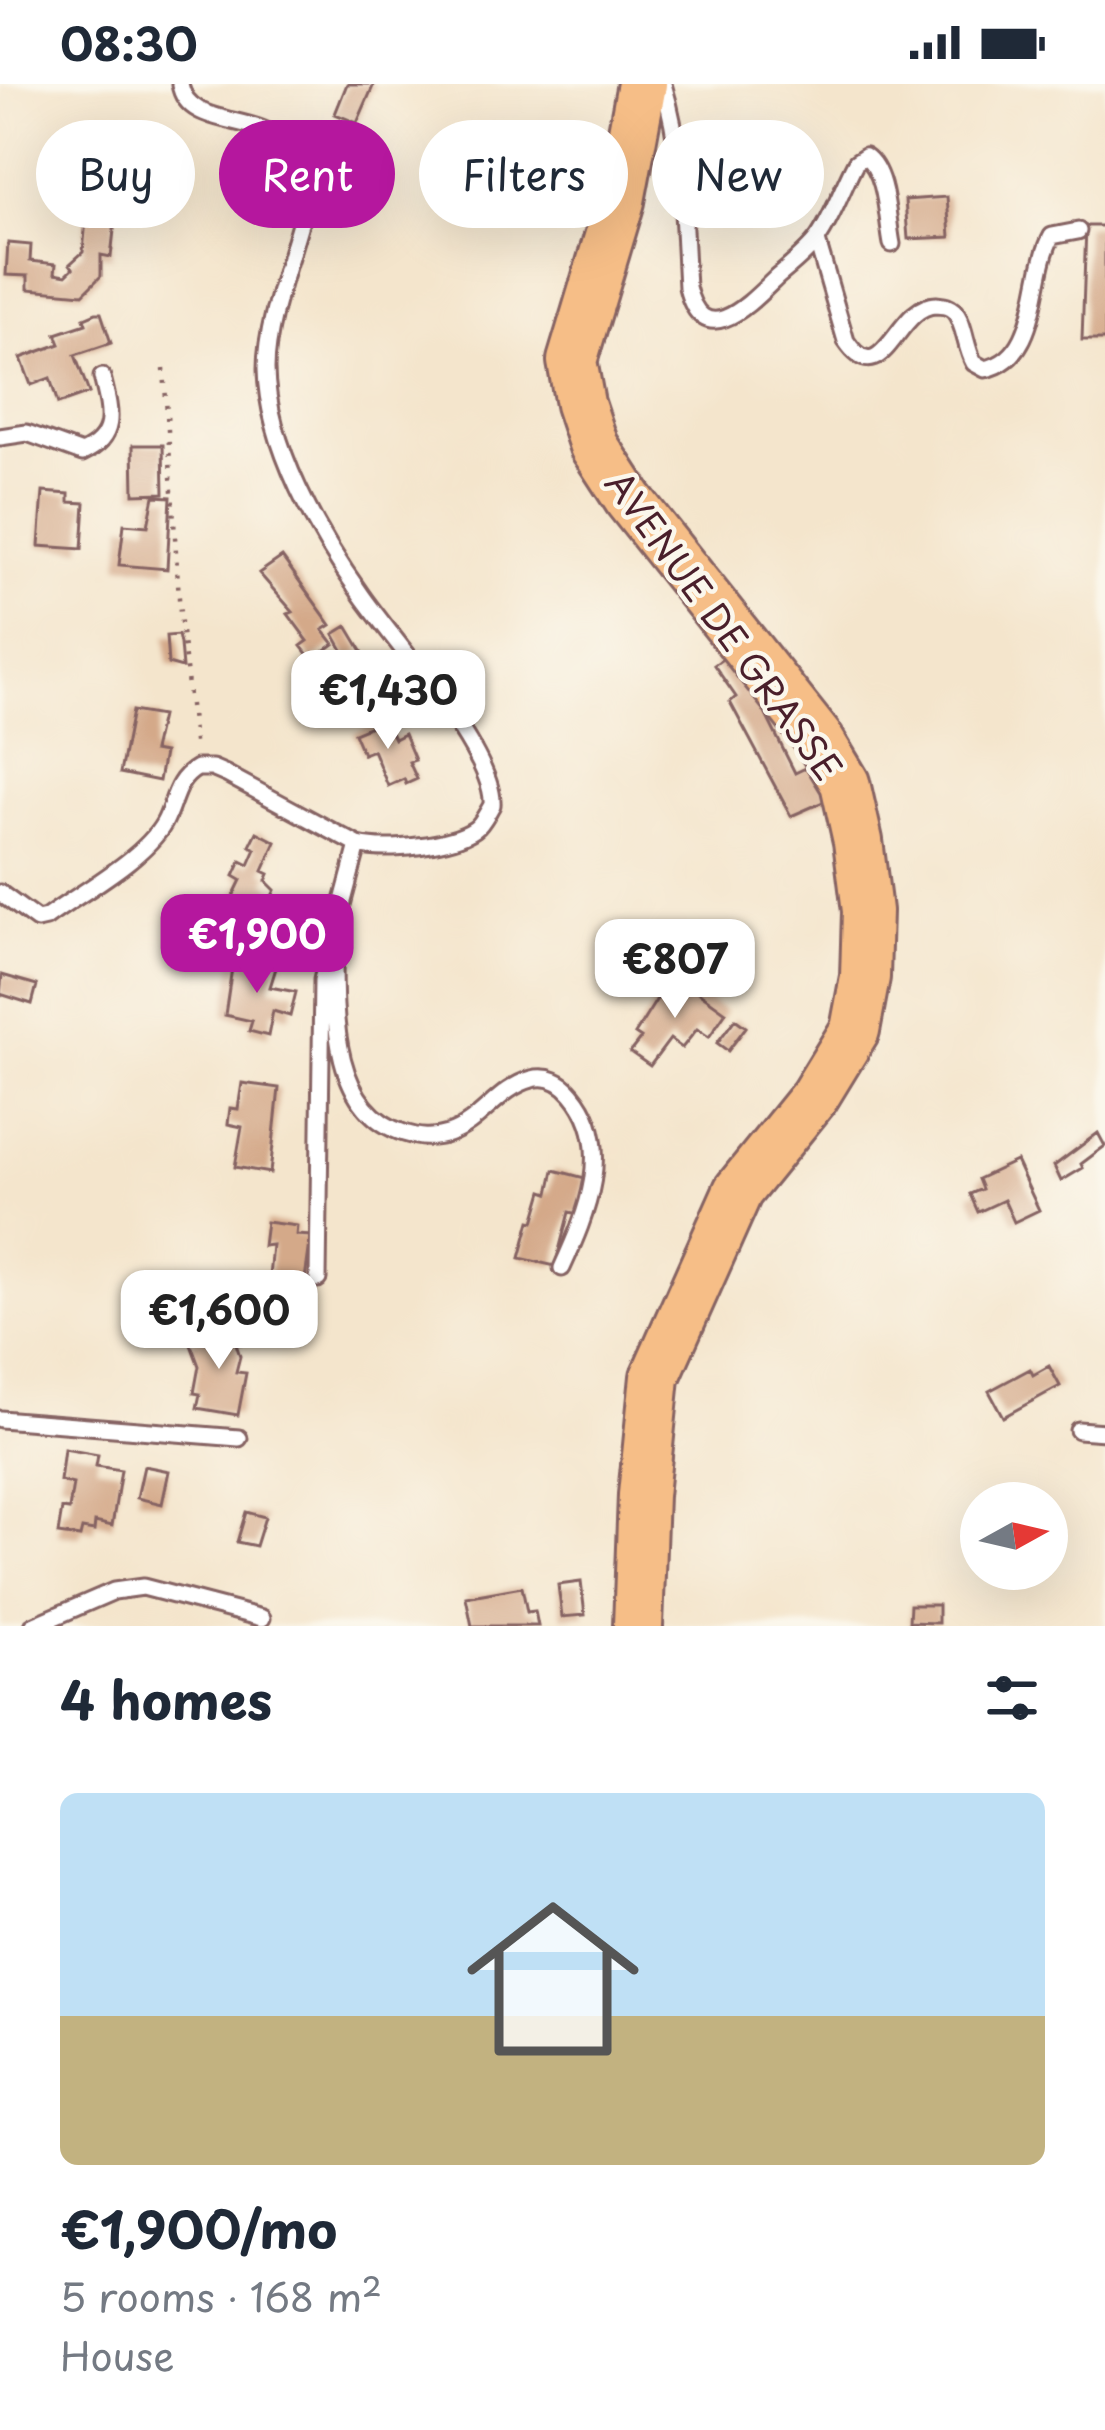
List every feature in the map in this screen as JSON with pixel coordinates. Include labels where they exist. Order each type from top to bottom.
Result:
[{"type":"main road","name":"AVENUE DE GRASSE","points":[[638,1626],[643,1495],[655,1378],[738,1191],[814,1096],[855,1030],[865,977],[867,911],[845,783],[818,738],[629,500],[594,446],[580,404],[572,361],[620,201],[642,84]]},
{"type":"lane","points":[[0,893],[37,920],[46,918],[148,844],[164,823],[178,786],[197,768],[226,774],[358,845],[412,846],[455,838],[477,828],[492,805],[488,776],[309,513],[282,443],[266,366],[302,216],[305,197],[300,159],[290,143],[276,135],[188,101],[180,84]]},
{"type":"lane","points":[[663,84],[681,176],[687,287],[700,314],[716,320],[739,315],[817,241],[856,162],[865,156],[878,174],[892,244]]},
{"type":"lane","points":[[817,241],[846,341],[855,354],[864,359],[886,352],[916,310],[946,306],[957,313],[974,363],[985,369],[1005,361],[1028,327],[1045,248],[1052,236],[1078,231]]},
{"type":"lane","points":[[0,437],[27,434],[82,453],[96,447],[107,436],[111,422],[103,376]]},
{"type":"lane","points":[[318,1279],[322,980],[358,845]]},
{"type":"lane","points":[[334,930],[336,1021],[351,1086],[369,1113],[391,1129],[421,1138],[445,1135],[466,1126],[513,1087],[536,1078],[552,1078],[578,1102],[594,1144],[595,1169],[562,1268]]},
{"type":"lane","points":[[0,1419],[238,1438]]},
{"type":"lane","points":[[1078,1430],[1105,1432]]},
{"type":"lane","points":[[33,1626],[114,1591],[143,1587],[262,1618]]},
{"type":"path","points":[[164,369],[180,613],[197,768]]},
{"type":"building","points":[[347,84],[374,84],[358,120],[335,114]]},
{"type":"building","points":[[947,197],[950,237],[908,239],[905,200]]},
{"type":"building","points":[[1086,226],[1105,226],[1105,340],[1082,340]]},
{"type":"building","points":[[85,228],[114,228],[111,257],[101,255],[101,276],[83,294],[28,289],[28,276],[6,275],[8,243],[31,245],[30,261],[56,264],[55,273],[66,275],[83,252]]},
{"type":"building","points":[[101,313],[111,343],[75,355],[89,393],[58,404],[50,378],[31,385],[21,358],[60,344],[56,334],[86,324],[84,318]]},
{"type":"building","points":[[133,445],[163,445],[164,493],[134,494]]},
{"type":"building","points":[[43,492],[69,494],[69,502],[85,503],[82,549],[39,546]]},
{"type":"building","points":[[154,496],[171,497],[167,569],[119,565],[124,524],[148,526]]},
{"type":"building","points":[[282,557],[331,625],[323,630],[334,644],[312,660],[301,646],[308,641],[288,614],[293,612],[259,573]]},
{"type":"building","points":[[347,626],[362,651],[348,659],[334,634]]},
{"type":"building","points":[[178,635],[182,668],[168,664],[166,636]]},
{"type":"building","points":[[732,652],[772,702],[762,707],[795,773],[814,764],[830,799],[791,816],[730,702],[736,697],[714,665]]},
{"type":"building","points":[[132,711],[161,716],[153,751],[164,753],[159,781],[120,773]]},
{"type":"building","points":[[385,720],[394,739],[404,734],[415,760],[409,762],[417,779],[406,784],[404,779],[388,786],[373,750],[363,754],[354,733]]},
{"type":"building","points":[[257,832],[276,842],[263,871],[275,890],[258,926],[226,911],[241,880],[234,876],[241,861],[249,865]]},
{"type":"building","points":[[247,960],[276,968],[270,987],[296,992],[290,1016],[273,1011],[268,1036],[249,1031],[252,1021],[225,1015],[233,961],[246,964]]},
{"type":"building","points":[[2,975],[37,985],[32,1004],[0,994]]},
{"type":"building","points":[[680,979],[726,1012],[709,1037],[697,1029],[682,1048],[670,1039],[650,1066],[630,1052],[641,1038],[635,1034],[665,986],[671,991]]},
{"type":"building","points":[[735,1019],[746,1027],[728,1051],[717,1043]]},
{"type":"building","points":[[242,1083],[279,1088],[270,1173],[235,1167],[242,1127],[228,1124],[230,1108],[238,1109]]},
{"type":"building","points":[[1098,1133],[1105,1146],[1061,1181],[1054,1166]]},
{"type":"building","points":[[1016,1161],[1039,1210],[1014,1222],[1004,1200],[978,1212],[970,1194],[982,1189],[978,1179]]},
{"type":"building","points":[[554,1170],[585,1178],[578,1214],[569,1212],[555,1266],[520,1258],[530,1221],[534,1222],[543,1191],[549,1193]]},
{"type":"building","points":[[266,1222],[297,1226],[296,1235],[311,1236],[305,1279],[269,1277],[272,1245],[263,1246]]},
{"type":"building","points":[[235,1326],[240,1344],[236,1344],[240,1356],[236,1372],[246,1373],[238,1415],[197,1408],[200,1394],[194,1393],[199,1366],[190,1342]]},
{"type":"building","points":[[1049,1366],[1060,1386],[1003,1417],[989,1391],[1030,1369],[1033,1375]]},
{"type":"building","points":[[64,1449],[98,1455],[96,1466],[121,1470],[112,1526],[95,1522],[94,1531],[82,1529],[80,1537],[58,1534],[62,1509],[69,1510],[73,1484],[60,1481]]},
{"type":"building","points":[[144,1466],[169,1471],[162,1504],[137,1498]]},
{"type":"building","points":[[246,1512],[265,1517],[256,1546],[237,1542]]},
{"type":"building","points":[[581,1582],[585,1615],[562,1617],[558,1585]]},
{"type":"building","points":[[522,1587],[527,1612],[535,1611],[538,1626],[472,1626],[466,1597]]},
{"type":"building","points":[[910,1605],[938,1605],[938,1623],[909,1622]]}]
